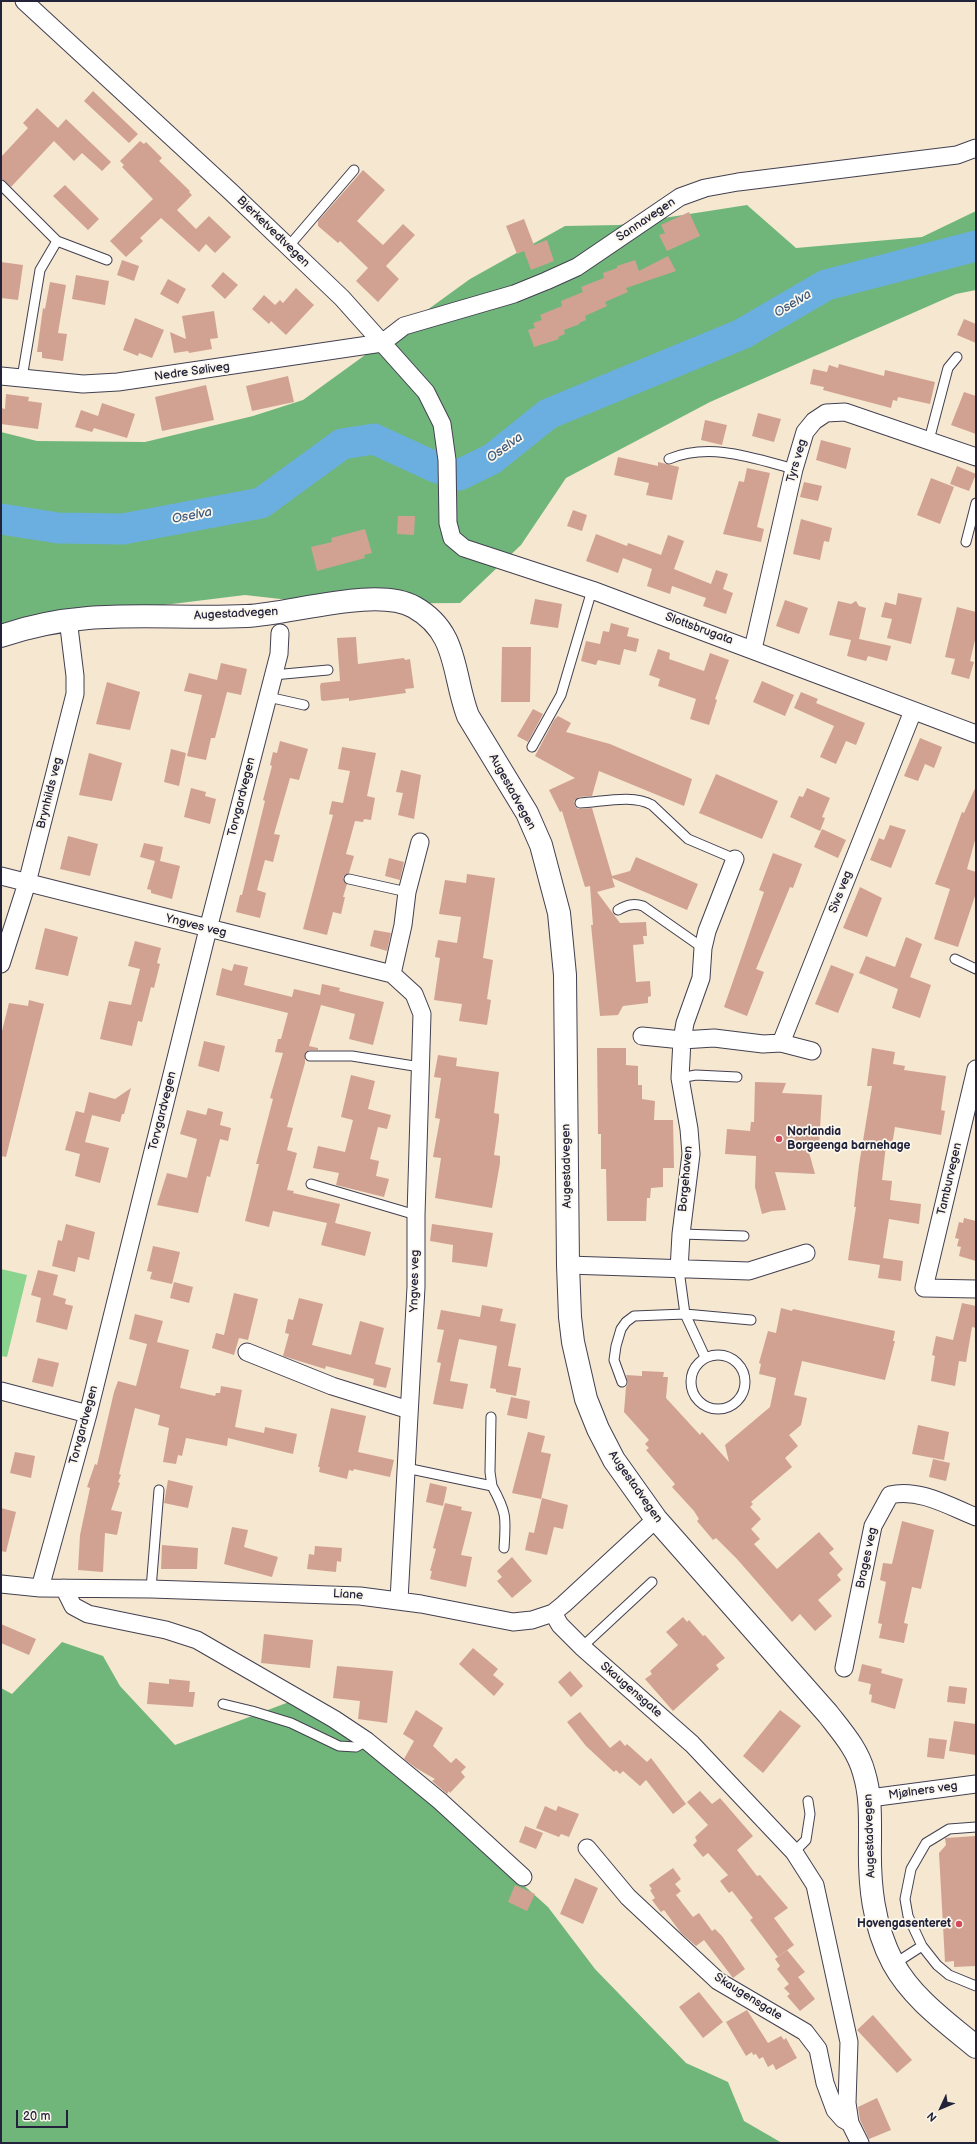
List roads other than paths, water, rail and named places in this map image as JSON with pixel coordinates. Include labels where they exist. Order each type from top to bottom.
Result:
[{"type":"main road","name":"Augestadvegen","points":[[1,636],[19,629],[68,619],[130,615],[178,617],[248,616],[381,598],[399,600],[413,606],[436,624],[452,650],[462,700],[468,716],[516,794],[541,845],[559,913],[565,976],[568,1265],[573,1342],[586,1399],[598,1429],[614,1460],[656,1519],[846,1736],[859,1757],[870,1798],[870,1850],[874,1910],[884,1943],[894,1964],[920,1998],[976,2047]]},
{"type":"street","name":"Bjerketvedtvegen","points":[[24,1],[207,169],[342,298],[426,392],[442,424],[448,460],[447,506]]},
{"type":"street","name":"Sannavegen","points":[[382,343],[404,326],[514,294],[577,267],[680,197],[705,188],[738,182],[957,154],[976,148]]},
{"type":"street","name":"Nedre Søliveg","points":[[1,376],[83,384],[118,382],[382,343]]},
{"type":"street","name":"Tyrs veg","points":[[753,649],[794,469],[805,432],[814,421],[826,413],[845,412],[976,457]]},
{"type":"street","name":"Slottsbrugata","points":[[447,506],[448,523],[452,538],[464,548],[592,590],[753,649],[976,734]]},
{"type":"street","name":"Brynhilds veg","points":[[1,964],[27,883],[75,694],[76,676],[68,619]]},
{"type":"street","name":"Torvgardvegen","points":[[40,1588],[88,1414],[208,929],[279,654],[280,633]]},
{"type":"street","name":"Sivs veg","points":[[781,1043],[913,711]]},
{"type":"street","points":[[392,974],[403,925],[407,892],[420,842]]},
{"type":"street","name":"Borgehaven","points":[[679,1270],[680,1234],[690,1154],[689,1129],[680,1078],[682,1040],[685,1023],[701,978],[703,948],[735,859]]},
{"type":"street","name":"Yngves veg","points":[[1,876],[392,974],[414,994],[422,1014],[416,1215],[416,1287],[399,1600]]},
{"type":"street","points":[[642,1036],[682,1040],[714,1038],[763,1044],[781,1043],[812,1051]]},
{"type":"street","name":"Tamburvegen","points":[[976,1069],[924,1288],[976,1289]]},
{"type":"street","points":[[568,1265],[679,1270],[749,1270],[806,1253]]},
{"type":"street","points":[[247,1352],[332,1386],[409,1410]]},
{"type":"street","points":[[1,1391],[88,1414]]},
{"type":"street","name":"Brages veg","points":[[844,1668],[873,1526],[890,1494],[901,1492],[916,1494],[976,1517]]},
{"type":"street","name":"Liane","points":[[1,1584],[40,1588],[298,1592],[360,1596],[399,1600],[513,1622],[532,1620],[553,1613],[656,1519]]},
{"type":"street","points":[[64,1588],[73,1606],[88,1614],[166,1630],[197,1640],[278,1686],[367,1741],[440,1800],[523,1876]]},
{"type":"street","name":"Skaugensgate","points":[[553,1613],[560,1625],[582,1647],[692,1744],[794,1852],[815,1885],[849,2042],[847,2103],[850,2123],[860,2143]]},
{"type":"street","name":"Mjølners veg","points":[[870,1798],[976,1784]]},
{"type":"street","name":"Skaugensgate","points":[[587,1848],[628,1897],[718,1981],[805,2032],[818,2049],[825,2083],[835,2110],[842,2118],[850,2123]]},
{"type":"lane","points":[[288,247],[354,170]]},
{"type":"lane","points":[[1,185],[57,241],[107,260]]},
{"type":"lane","points":[[22,378],[40,270],[57,241]]},
{"type":"lane","points":[[929,440],[948,368],[957,356]]},
{"type":"lane","points":[[669,458],[696,452],[723,451],[794,469]]},
{"type":"lane","points":[[966,542],[976,503]]},
{"type":"lane","points":[[532,747],[561,695],[592,590]]},
{"type":"lane","points":[[273,675],[328,670]]},
{"type":"lane","points":[[268,697],[304,705]]},
{"type":"lane","points":[[580,803],[627,800],[646,801],[688,839],[735,859]]},
{"type":"lane","points":[[349,879],[407,892]]},
{"type":"lane","points":[[618,910],[627,905],[635,904],[643,906],[703,948]]},
{"type":"lane","points":[[955,959],[976,969]]},
{"type":"lane","points":[[310,1056],[352,1056],[420,1068]]},
{"type":"lane","points":[[680,1078],[696,1075],[737,1077]]},
{"type":"lane","points":[[311,1184],[416,1215]]},
{"type":"lane","points":[[680,1234],[744,1236]]},
{"type":"lane","points":[[679,1270],[685,1314],[705,1357]]},
{"type":"lane","points":[[622,1382],[614,1360],[621,1329],[626,1322],[634,1316],[685,1314],[751,1320]]},
{"type":"lane","points":[[723,1355],[732,1358],[739,1365],[745,1382],[739,1399],[732,1405],[716,1409],[703,1405],[694,1396],[690,1382],[691,1374],[699,1362],[705,1357],[723,1355]]},
{"type":"lane","points":[[491,1417],[490,1472],[492,1486],[504,1507],[506,1524],[504,1548]]},
{"type":"lane","points":[[406,1468],[492,1486]]},
{"type":"lane","points":[[150,1589],[159,1490]]},
{"type":"lane","points":[[582,1647],[652,1582]]},
{"type":"lane","points":[[222,1704],[252,1710],[291,1723],[339,1746],[356,1747],[367,1741]]},
{"type":"lane","points":[[794,1852],[806,1840],[810,1814],[808,1801]]},
{"type":"lane","points":[[976,1827],[949,1829],[938,1834],[926,1844],[910,1869],[905,1898],[908,1916],[922,1946],[937,1965],[949,1975],[976,1986]]},
{"type":"lane","points":[[894,1964],[922,1946]]},
{"type":"waterway","name":"Oselva","points":[[1,519],[58,528],[123,529],[261,503],[342,444],[374,439],[435,467],[459,475],[492,459],[548,414],[742,334],[826,285],[976,246]]},
{"type":"place","name":"Norlandia Borgeenga barnehage","points":[[779,1139]]},
{"type":"place","name":"Hovengasenteret","points":[[959,1924]]}]
